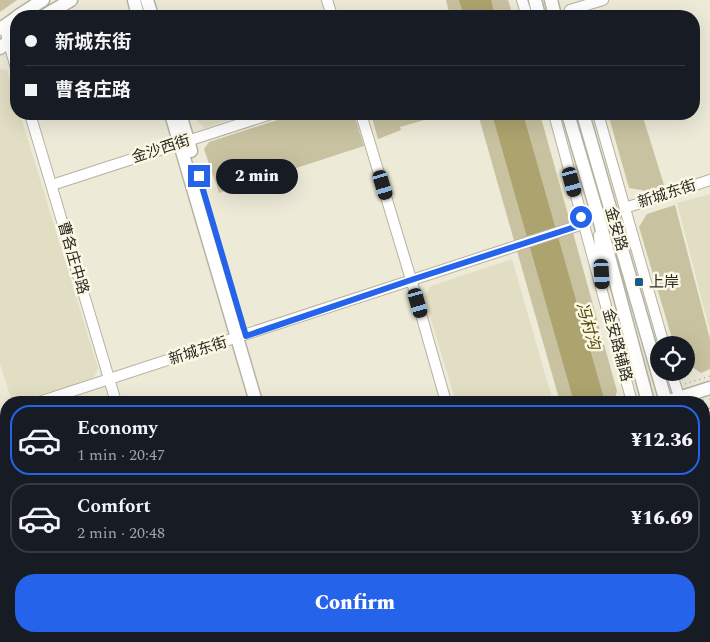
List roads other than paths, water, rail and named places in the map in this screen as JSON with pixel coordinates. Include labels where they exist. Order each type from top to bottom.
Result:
[{"type":"main road","points":[[27,10],[42,0]]},
{"type":"main road","points":[[54,10],[71,0]]},
{"type":"main road","points":[[174,120],[184,142],[242,337],[263,396]]},
{"type":"main road","points":[[181,120],[184,142]]},
{"type":"main road","name":"金安路","points":[[570,120],[599,219],[646,396]]},
{"type":"main road","name":"金安路","points":[[585,120],[664,396]]},
{"type":"main road","points":[[242,337],[255,396]]},
{"type":"main road","points":[[690,396],[710,388]]},
{"type":"street","points":[[570,9],[603,0]]},
{"type":"street","points":[[2,28],[8,41]]},
{"type":"street","name":"曹各庄中路","points":[[32,120],[114,396]]},
{"type":"street","name":"金沙西街","points":[[52,185],[252,120]]},
{"type":"street","points":[[363,120],[444,396]]},
{"type":"street","name":"金安路辅路","points":[[556,120],[630,396]]},
{"type":"street","points":[[600,120],[661,336]]},
{"type":"street","name":"新城东街","points":[[625,208],[710,180]]},
{"type":"street","points":[[599,219],[603,293]]},
{"type":"street","name":"新城东街","points":[[58,396],[584,224]]},
{"type":"street","points":[[675,381],[679,396]]},
{"type":"place","name":"上岸","points":[[639,282]]},
{"type":"water label","name":"冯村沟","points":[[588,326]]}]
